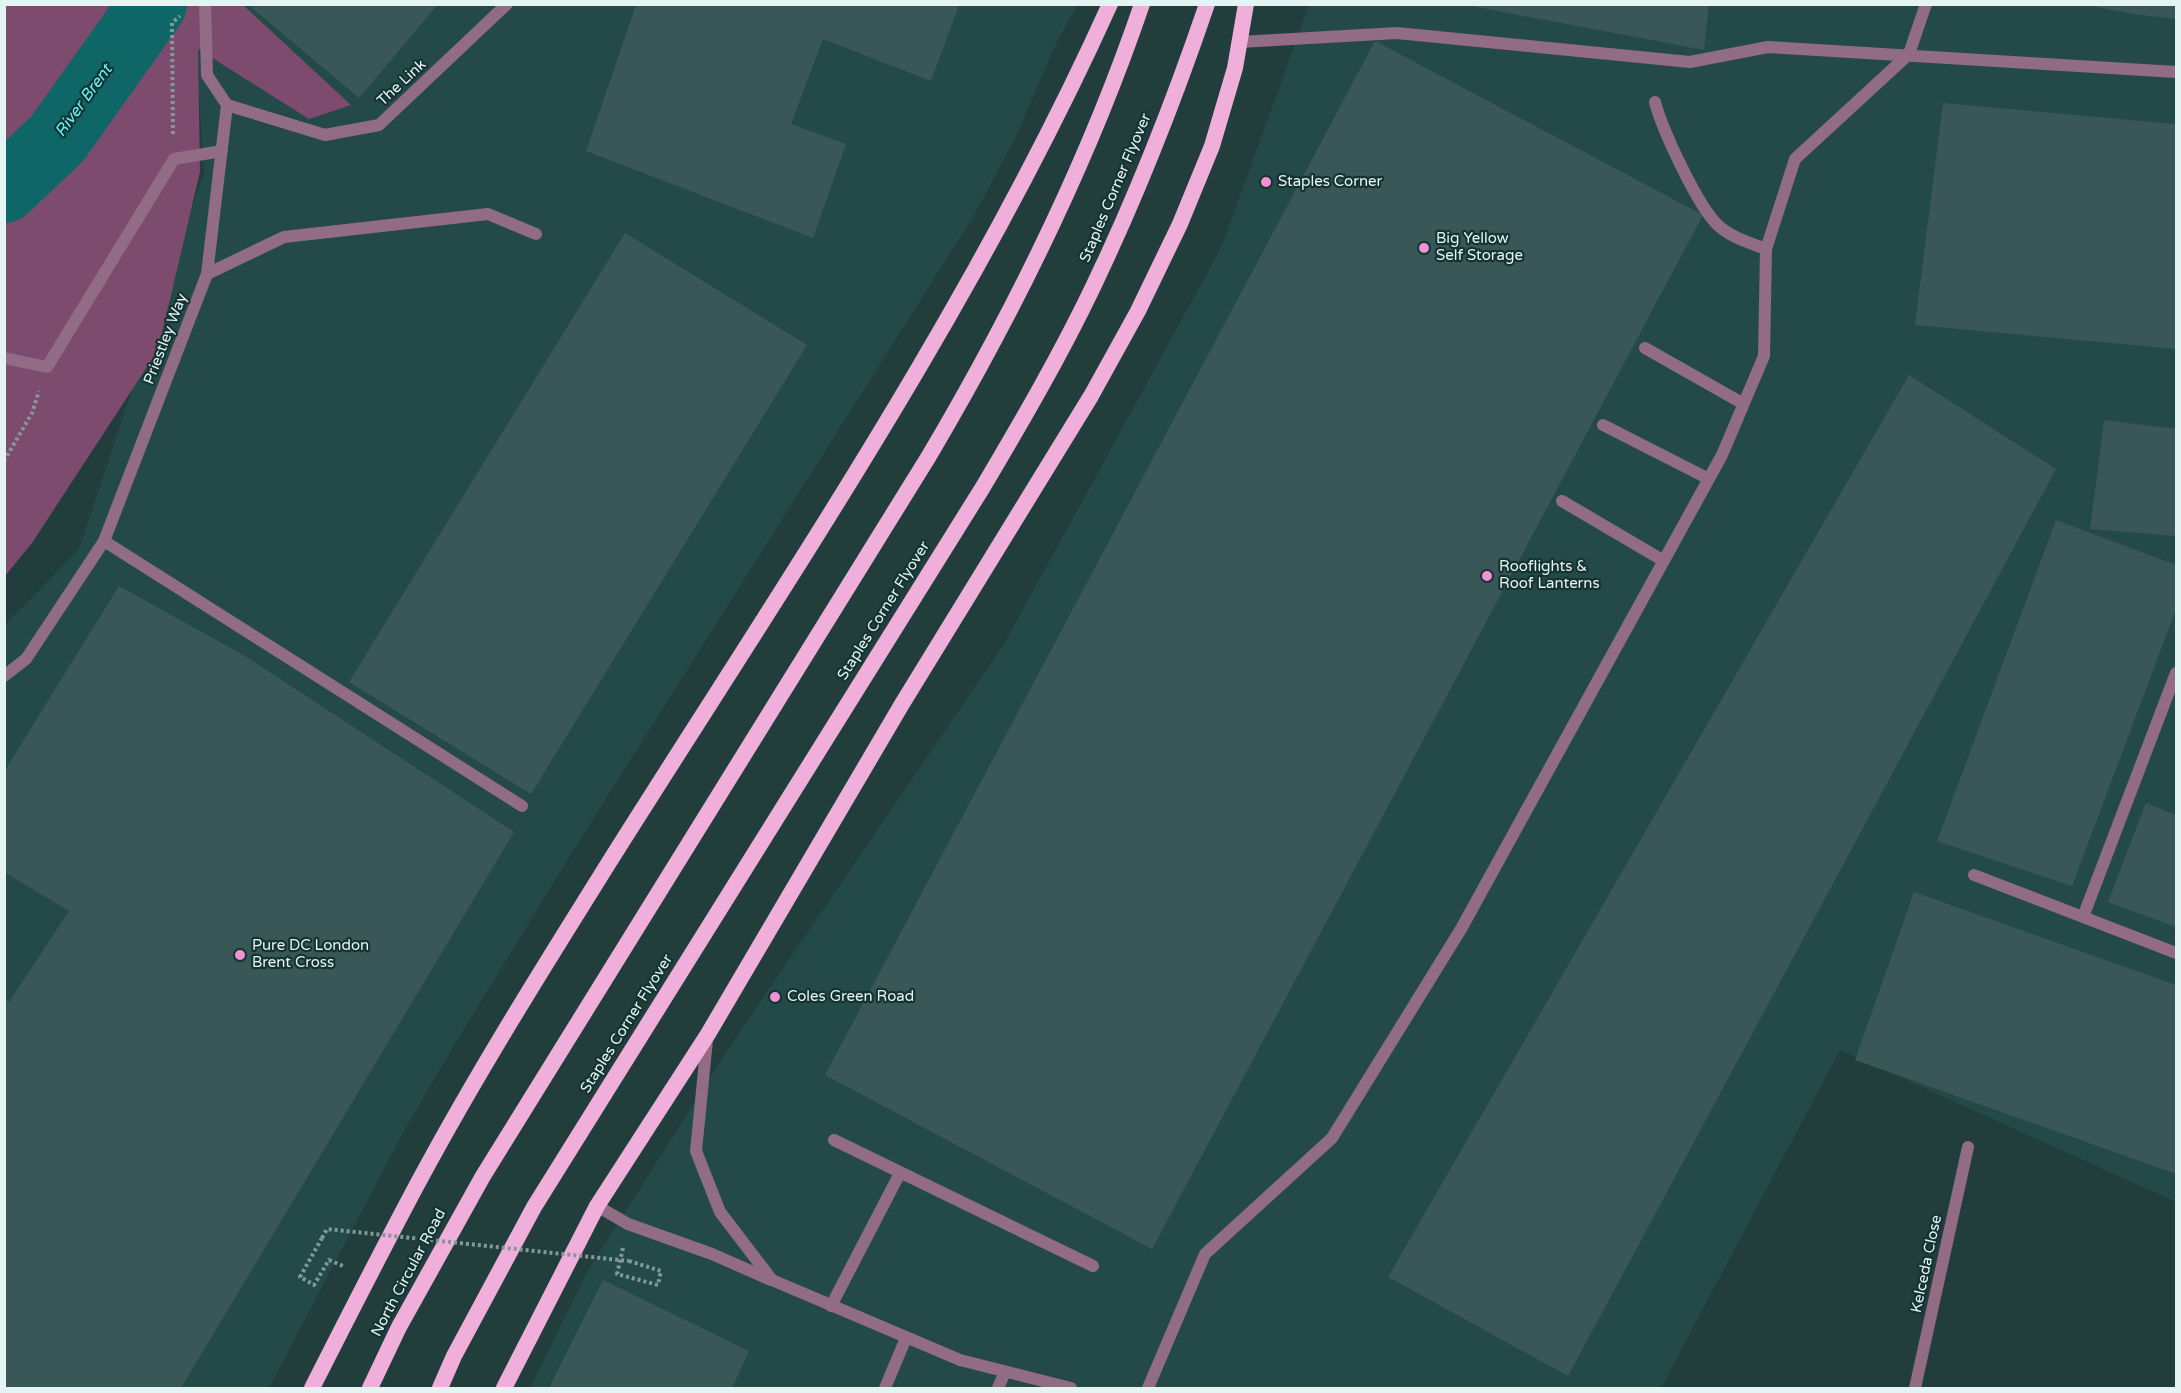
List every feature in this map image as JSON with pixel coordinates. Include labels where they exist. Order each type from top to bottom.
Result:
[{"type":"highway","points":[[312,1389],[417,1185],[482,1070],[608,865],[815,541],[908,388],[1046,139],[1110,4]]},
{"type":"highway","name":"North Circular Road","points":[[370,1389],[399,1327],[483,1176],[590,999],[929,456],[988,356],[1084,158],[1142,4]]},
{"type":"highway","name":"Staples Corner Flyover","points":[[440,1389],[454,1356],[534,1207],[983,487],[1042,386],[1093,288],[1175,97],[1208,4]]},
{"type":"highway","points":[[504,1389],[597,1206],[708,1034],[902,704],[1091,396],[1138,311],[1180,224],[1212,146],[1235,68],[1246,4]]},
{"type":"street","points":[[205,4],[207,75],[227,105]]},
{"type":"street","name":"The Link","points":[[227,105],[325,135],[379,125],[507,4]]},
{"type":"street","points":[[1148,1389],[1205,1254],[1332,1138],[1461,929],[1722,455],[1742,403],[1764,356],[1766,249],[1795,159],[1909,54],[1926,4]]},
{"type":"street","points":[[1240,42],[1397,33],[1690,63],[1768,47],[2176,72]]},
{"type":"street","points":[[1655,102],[1660,121],[1686,174],[1717,225],[1729,234],[1766,249]]},
{"type":"street","name":"Priestley Way","points":[[4,676],[26,659],[104,541],[207,274],[227,105]]},
{"type":"street","points":[[4,358],[47,367],[174,159],[222,152]]},
{"type":"street","points":[[207,274],[284,237],[488,214],[536,234]]},
{"type":"street","points":[[1645,348],[1742,403]]},
{"type":"street","points":[[1603,425],[1708,479]]},
{"type":"street","points":[[1562,501],[1664,561]]},
{"type":"street","points":[[104,541],[522,806]]},
{"type":"street","points":[[2083,917],[2176,673]]},
{"type":"street","points":[[1974,875],[2176,953]]},
{"type":"street","points":[[708,1034],[696,1151],[720,1212],[772,1280]]},
{"type":"street","points":[[834,1140],[1093,1266]]},
{"type":"street","name":"Kelceda Close","points":[[1915,1389],[1968,1147]]},
{"type":"street","points":[[831,1306],[900,1173]]},
{"type":"street","points":[[597,1206],[628,1224],[712,1254],[960,1360],[1071,1389]]},
{"type":"street","points":[[885,1389],[906,1338]]},
{"type":"street","points":[[998,1389],[1005,1372]]},
{"type":"path","points":[[174,159],[172,23],[186,11]]},
{"type":"path","points":[[4,461],[32,412],[47,367]]},
{"type":"path","points":[[324,1269],[315,1285],[300,1277],[327,1229],[629,1261],[661,1271],[658,1285],[617,1274],[628,1224]]},
{"type":"shaded area","points":[[5,5],[243,5],[351,105],[309,119],[198,49],[200,172],[158,350],[32,543],[5,576]]},
{"type":"shaded area","points":[[242,5],[1077,5],[1055,46],[1018,132],[976,212],[576,846],[450,1052],[405,1129],[269,1388],[5,1388],[5,625],[79,549],[204,172],[196,49]]},
{"type":"shaded area","points":[[1309,5],[2176,5],[2176,1202],[1840,1050],[1661,1388],[530,1388],[587,1272],[733,1042],[1004,644],[1222,246]]},
{"type":"building","points":[[255,4],[438,4],[359,98],[252,8]]},
{"type":"building","points":[[1461,4],[1709,4],[1704,50]]},
{"type":"building","points":[[636,5],[959,5],[931,81],[823,39],[791,124],[846,144],[813,238],[586,151]]},
{"type":"building","points":[[2086,5],[2176,5],[2176,19],[2133,14]]},
{"type":"building","points":[[1375,41],[1703,215],[1152,1249],[825,1075]]},
{"type":"building","points":[[1943,103],[2176,124],[2176,349],[1915,325]]},
{"type":"building","points":[[625,233],[807,345],[531,794],[349,682]]},
{"type":"building","points":[[1909,375],[2056,469],[1568,1376],[1388,1277]]},
{"type":"building","points":[[2104,420],[2176,429],[2176,536],[2090,529]]},
{"type":"building","points":[[2056,520],[2176,565],[2176,609],[2072,886],[1937,841]]},
{"type":"building","name":"Pure DC London Brent Cross","points":[[119,586],[245,656],[514,832],[181,1388],[4,1388],[4,999],[9,1002],[69,911],[4,872],[4,772]]},
{"type":"building","points":[[2146,803],[2176,815],[2176,927],[2108,902]]},
{"type":"building","points":[[1914,892],[2176,985],[2176,1174],[1855,1060]]},
{"type":"building","points":[[603,1280],[749,1351],[732,1388],[549,1388]]},
{"type":"waterway","name":"River Brent","points":[[4,189],[57,139],[153,4]]},
{"type":"place","name":"Staples Corner","points":[[1266,182]]},
{"type":"place","name":"Big Yellow Self Storage","points":[[1424,248]]},
{"type":"place","name":"Rooflights & Roof Lanterns","points":[[1487,576]]},
{"type":"place","name":"Pure DC London Brent Cross","points":[[240,955]]},
{"type":"place","name":"Coles Green Road","points":[[775,997]]}]
